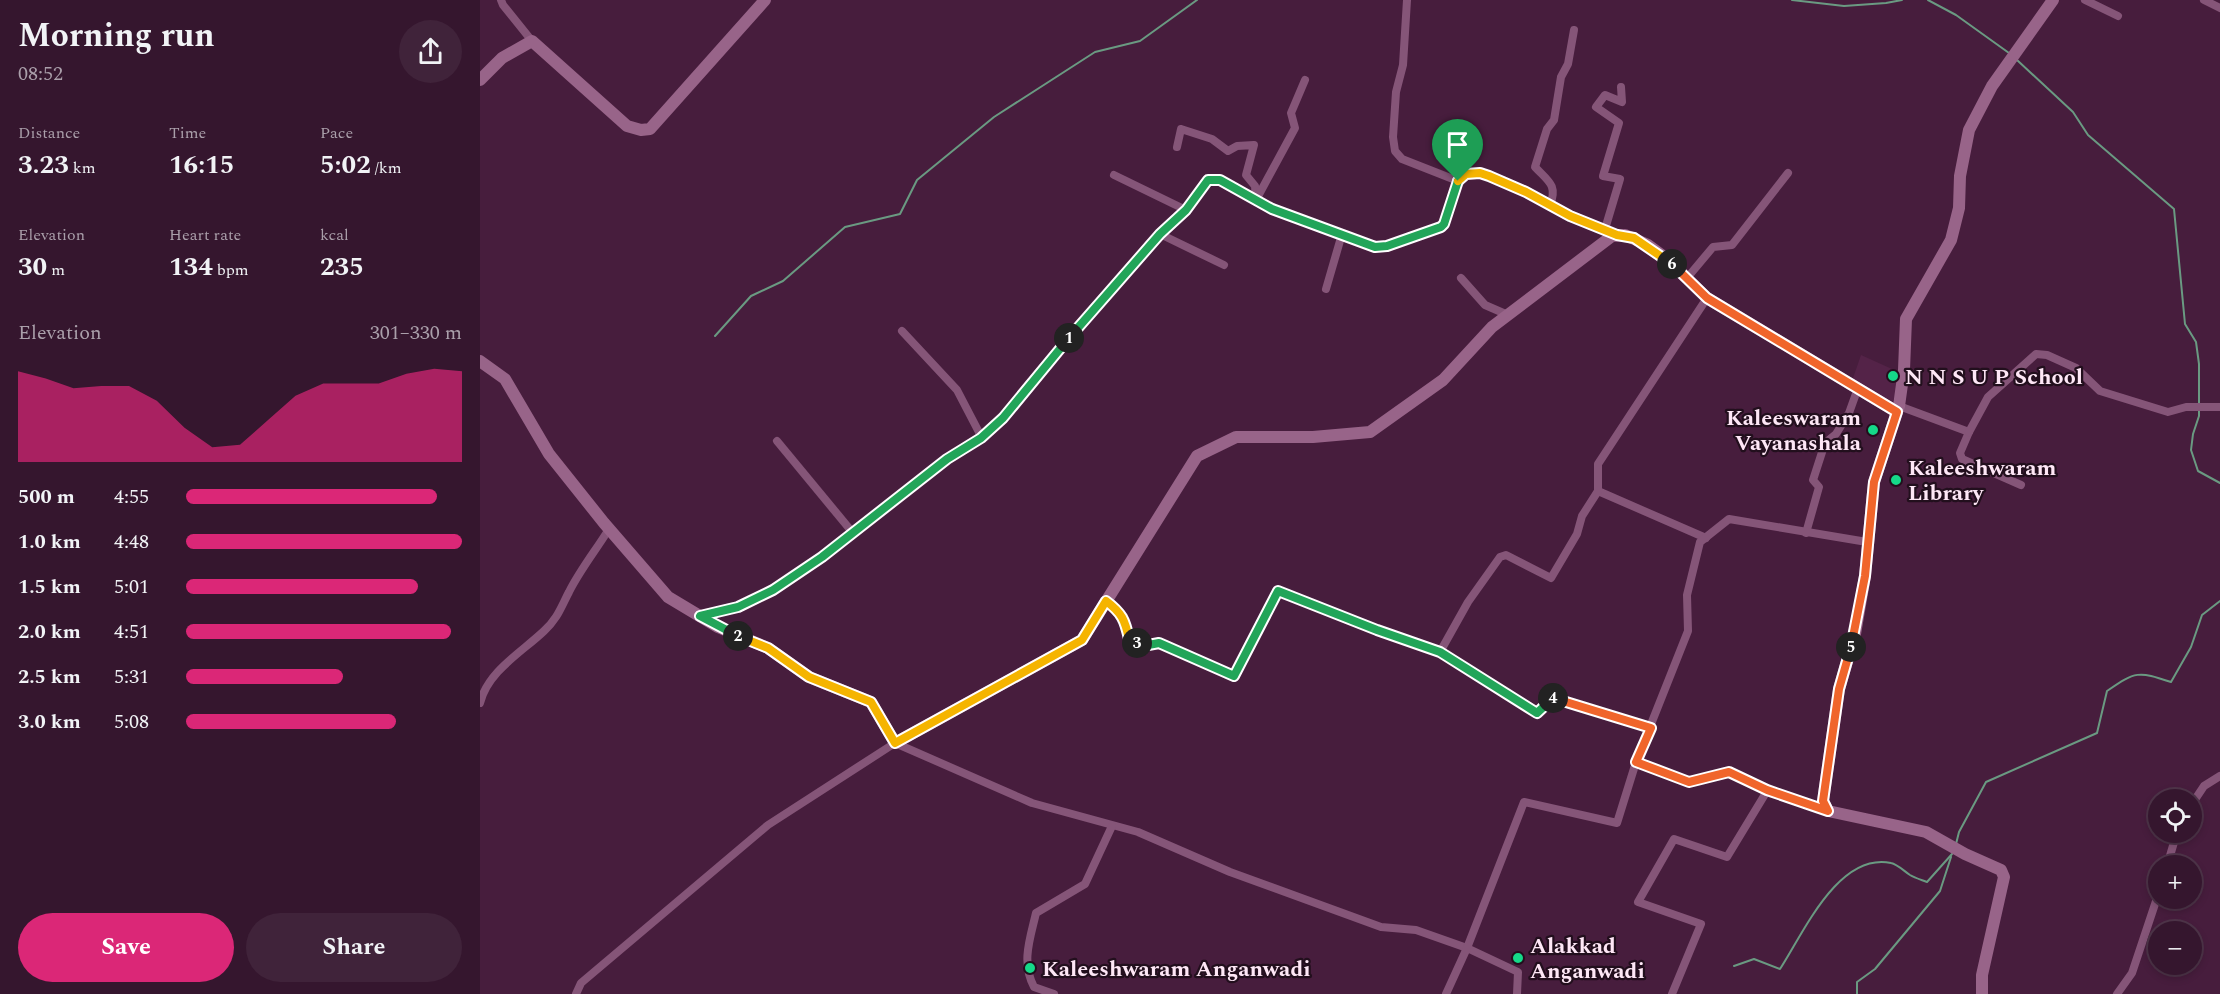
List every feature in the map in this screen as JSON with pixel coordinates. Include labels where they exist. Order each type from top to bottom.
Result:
[{"type":"street","points":[[501,0],[532,41],[627,126],[641,130],[650,129],[765,0]]},
{"type":"street","points":[[1407,0],[1403,65],[1396,92],[1393,137],[1395,151],[1402,159],[1458,181]]},
{"type":"street","points":[[1828,811],[1823,801],[1839,689],[1855,634],[1865,576],[1874,482],[1898,409],[1904,370],[1906,320],[1952,240],[1959,207],[1960,176],[1969,130],[1992,86],[2053,0]]},
{"type":"street","points":[[2085,0],[2118,16]]},
{"type":"street","points":[[2204,0],[2220,8]]},
{"type":"street","points":[[1550,205],[1554,195],[1552,185],[1535,167],[1546,129],[1554,120],[1561,77],[1568,64],[1574,30]]},
{"type":"street","points":[[480,80],[502,58],[532,41]]},
{"type":"street","points":[[1256,201],[1295,128],[1291,113],[1305,80]]},
{"type":"street","points":[[1605,229],[1620,179],[1603,176],[1618,123],[1596,107],[1605,95],[1622,102],[1621,87]]},
{"type":"street","points":[[1177,147],[1181,129],[1212,138],[1228,151],[1237,146],[1254,145],[1246,175],[1256,186],[1256,201]]},
{"type":"street","points":[[700,616],[738,607],[773,590],[822,557],[929,472],[981,438],[1003,418],[1076,329],[1160,234],[1186,210],[1208,180],[1214,179],[1283,213],[1379,248],[1439,228],[1444,224],[1458,181],[1466,174],[1480,173],[1617,235],[1634,238],[1648,245],[1667,259],[1707,298],[1858,388],[1898,409],[1969,432]]},
{"type":"street","points":[[1687,278],[1713,247],[1732,245],[1788,174]]},
{"type":"street","points":[[1114,175],[1186,210]]},
{"type":"street","points":[[1160,234],[1224,265]]},
{"type":"street","points":[[1326,289],[1342,234]]},
{"type":"street","points":[[576,994],[581,983],[768,825],[895,743],[1082,640],[1197,456],[1236,437],[1313,437],[1370,432],[1443,380],[1492,327],[1612,236],[1617,235]]},
{"type":"street","points":[[1461,278],[1485,305],[1508,315]]},
{"type":"street","points":[[1440,652],[1468,602],[1500,557],[1506,555],[1551,578],[1577,534],[1582,516],[1598,491],[1598,464],[1707,298]]},
{"type":"street","points":[[902,331],[957,390],[981,438]]},
{"type":"street","points":[[2021,485],[1962,459],[1960,453],[1988,397],[2036,354],[2046,355],[2076,368],[2100,391],[2168,412],[2186,407],[2220,407]]},
{"type":"street","points":[[480,361],[505,379],[549,454],[609,529],[668,597],[718,627],[768,648],[809,677],[871,702],[895,743],[1032,803],[1138,832],[1230,872],[1381,927],[1416,930],[1467,948],[1518,972],[1517,994]]},
{"type":"street","points":[[1806,532],[1819,487],[1813,480],[1825,444],[1836,434],[1858,388]]},
{"type":"street","points":[[777,441],[853,533]]},
{"type":"street","points":[[1598,491],[1706,537]]},
{"type":"street","points":[[1446,994],[1467,948],[1524,802],[1617,823],[1636,762],[1688,631],[1687,595],[1700,542],[1730,519],[1867,542]]},
{"type":"street","points":[[480,703],[482,693],[498,671],[560,614],[569,591],[609,529]]},
{"type":"street","points":[[1106,601],[1119,611],[1129,639],[1143,646],[1159,643],[1234,676],[1278,591],[1440,652],[1537,713],[1553,698],[1651,728]]},
{"type":"street","points":[[1636,762],[1689,782],[1729,772],[1767,790],[1828,811],[1926,832],[1965,854],[2001,870],[2004,877],[1983,975],[1982,994]]},
{"type":"street","points":[[2202,789],[2220,776]]},
{"type":"street","points":[[1672,994],[1701,924],[1638,902],[1674,839],[1727,857],[1767,790]]},
{"type":"street","points":[[1054,994],[1034,987],[1028,976],[1026,955],[1036,913],[1084,884],[1112,826]]},
{"type":"street","points":[[2117,994],[2132,973],[2153,909]]},
{"type":"shaded area","points":[[1861,355],[1903,374],[1893,401],[1851,384]]},
{"type":"waterway","points":[[715,336],[751,296],[783,281],[845,227],[900,214],[917,180],[994,117],[1095,52],[1140,41],[1197,0]]},
{"type":"waterway","points":[[1792,0],[1844,6],[1902,0]]},
{"type":"waterway","points":[[1928,0],[1956,15],[2009,53]]},
{"type":"waterway","points":[[2017,60],[2073,112],[2088,135],[2174,209],[2185,324],[2196,342],[2199,364],[2199,416],[2191,450],[2198,471],[2220,483]]},
{"type":"waterway","points":[[1956,844],[1959,832],[1986,782],[2097,733],[2107,691],[2131,676],[2151,676],[2171,682],[2191,647],[2202,615],[2220,601]]},
{"type":"waterway","points":[[1734,966],[1754,959],[1780,969],[1824,899],[1839,882],[1855,870],[1872,863],[1891,863],[1927,882],[1952,854]]},
{"type":"waterway","points":[[1857,994],[1857,982],[1875,969],[1940,891],[1951,857]]},
{"type":"place","name":"N N S U P School","points":[[1893,376]]},
{"type":"place","name":"Kaleeswaram Vayanashala","points":[[1873,430]]},
{"type":"place","name":"Kaleeshwaram Library","points":[[1896,480]]},
{"type":"place","name":"Alakkad Anganwadi","points":[[1518,958]]},
{"type":"place","name":"Kaleeshwaram Anganwadi","points":[[1030,968]]},
{"type":"route","points":[[1480,173],[1489,176],[1526,192],[1570,216],[1648,245],[1667,259],[1707,298],[1897,412],[1874,482],[1865,576],[1855,634],[1839,689],[1823,801],[1828,811],[1767,790],[1729,772],[1689,782],[1636,762],[1651,728],[1553,698],[1537,713],[1440,652],[1278,591],[1234,676],[1159,643],[1143,646],[1129,639],[1119,611],[1106,601],[1082,640],[895,743],[871,702],[809,677],[768,648],[718,627],[700,616],[738,607],[773,590],[822,557],[947,459],[981,438],[1003,418],[1076,329],[1160,234],[1186,210],[1208,180],[1220,180],[1272,209],[1379,248],[1441,227],[1458,181],[1466,174],[1480,173]]}]
